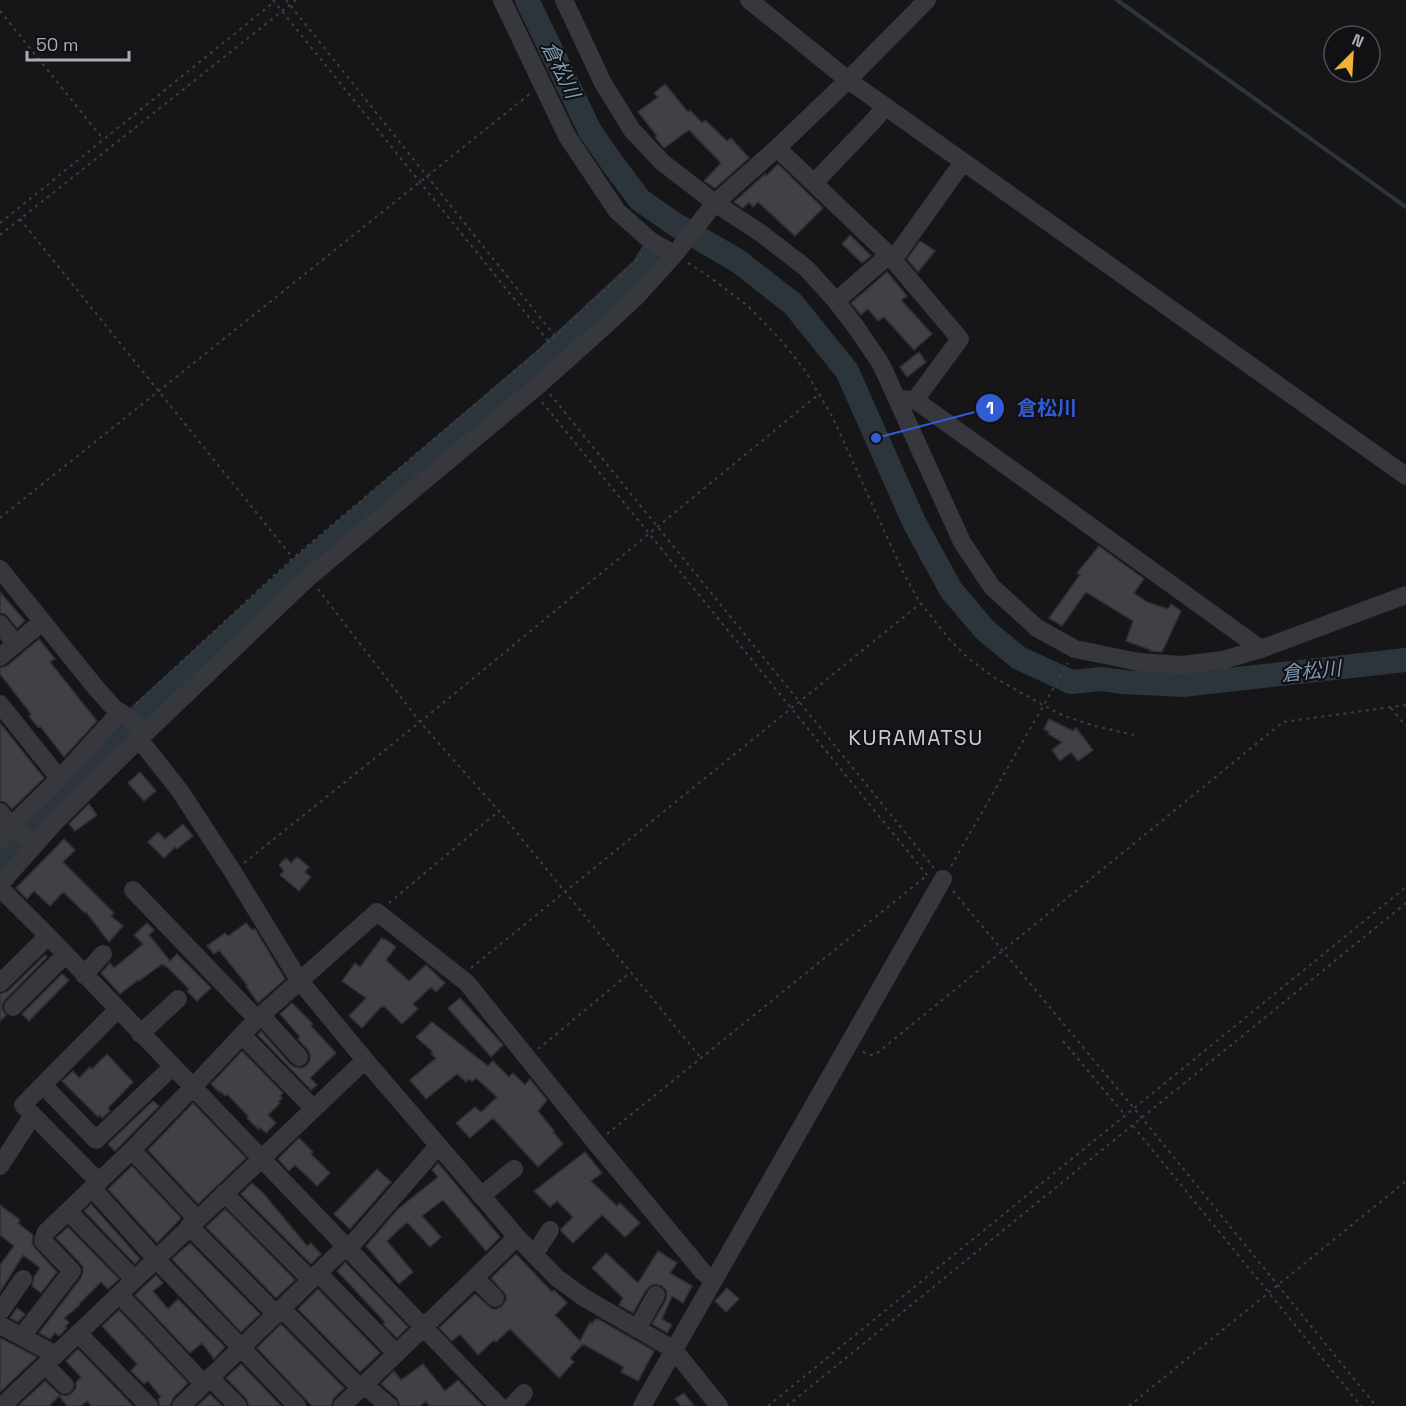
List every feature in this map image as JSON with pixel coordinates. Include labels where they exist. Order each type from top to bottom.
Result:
[{"type":"street","points":[[502,0],[567,136],[617,211],[651,241],[674,254]]},
{"type":"street","points":[[564,0],[603,83],[632,130],[662,162],[715,204],[762,234],[806,268],[856,327],[881,364],[962,542],[992,587],[1037,628],[1075,649],[1139,662],[1182,665],[1223,660],[1261,649],[1406,595]]},
{"type":"street","points":[[749,0],[848,80],[1406,476]]},
{"type":"street","points":[[15,833],[133,725],[537,386],[608,323],[636,297],[715,204],[848,80],[927,0]]},
{"type":"street","points":[[814,183],[885,106]]},
{"type":"street","points":[[777,148],[891,257],[960,339],[915,400]]},
{"type":"street","points":[[836,301],[891,257],[963,162]]},
{"type":"street","points":[[897,399],[915,400],[1261,649]]},
{"type":"street","points":[[0,568],[106,701],[133,725],[233,872],[299,980],[438,1146],[517,1237],[557,1278],[583,1297],[674,1350],[719,1406]]},
{"type":"street","points":[[0,657],[42,622]]},
{"type":"street","points":[[0,624],[16,644]]},
{"type":"street","points":[[0,704],[60,778]]},
{"type":"street","points":[[133,725],[60,778],[15,833],[0,886],[423,1327],[506,1403]]},
{"type":"street","points":[[650,1402],[674,1350],[713,1280],[943,879]]},
{"type":"street","points":[[133,890],[299,1057]]},
{"type":"street","points":[[21,1336],[72,1271],[43,1241],[46,1232],[132,1150],[259,1017],[377,912],[467,983],[596,1143],[703,1272],[713,1280]]},
{"type":"street","points":[[0,983],[48,936]]},
{"type":"street","points":[[84,975],[103,954]]},
{"type":"street","points":[[13,1007],[65,955]]},
{"type":"street","points":[[140,1034],[178,999]]},
{"type":"street","points":[[117,1010],[23,1105],[95,1185],[156,1258],[297,1406]]},
{"type":"street","points":[[242,1035],[313,1108]]},
{"type":"street","points":[[2,1406],[365,1060]]},
{"type":"street","points":[[43,1085],[96,1140],[172,1067]]},
{"type":"street","points":[[0,1166],[33,1115]]},
{"type":"street","points":[[181,1406],[347,1248],[438,1146]]},
{"type":"street","points":[[132,1150],[193,1223],[279,1311],[362,1387],[389,1406]]},
{"type":"street","points":[[481,1196],[514,1168]]},
{"type":"street","points":[[224,1193],[396,1353]]},
{"type":"street","points":[[68,1211],[134,1280]]},
{"type":"street","points":[[534,1255],[550,1230]]},
{"type":"street","points":[[342,1406],[517,1237]]},
{"type":"street","points":[[475,1278],[495,1298]]},
{"type":"street","points":[[0,1312],[23,1279]]},
{"type":"street","points":[[118,1294],[207,1381],[238,1406]]},
{"type":"street","points":[[637,1329],[656,1295]]},
{"type":"street","points":[[0,1325],[21,1336],[50,1360],[65,1385]]},
{"type":"street","points":[[78,1333],[149,1406]]},
{"type":"path","points":[[286,0],[555,336]]},
{"type":"path","points":[[0,235],[296,0]]},
{"type":"path","points":[[0,223],[273,1],[549,342]]},
{"type":"path","points":[[0,11],[104,139]]},
{"type":"path","points":[[0,518],[542,84]]},
{"type":"path","points":[[20,219],[293,558]]},
{"type":"path","points":[[133,725],[131,708],[293,558],[549,342],[635,262],[651,241]]},
{"type":"path","points":[[674,254],[748,306],[780,339],[804,369],[832,416],[902,570],[921,603],[950,640],[969,659],[995,678],[1064,716],[1134,735]]},
{"type":"path","points":[[537,386],[657,527],[1376,1406]]},
{"type":"path","points":[[537,386],[649,533],[927,875],[596,1143]]},
{"type":"path","points":[[233,872],[420,722],[819,394]]},
{"type":"path","points":[[309,577],[420,722],[499,811],[701,1058]]},
{"type":"path","points":[[460,978],[921,603]]},
{"type":"path","points":[[943,879],[1070,659]]},
{"type":"path","points":[[849,1044],[870,1055],[876,1054],[1283,722],[1406,705]]},
{"type":"path","points":[[1390,707],[1406,726]]},
{"type":"path","points":[[377,912],[499,811]]},
{"type":"path","points":[[768,1406],[1406,886]]},
{"type":"path","points":[[787,1406],[1406,903]]},
{"type":"path","points":[[528,1058],[631,972]]},
{"type":"path","points":[[1063,1041],[1125,1115]]},
{"type":"path","points":[[1133,1126],[1361,1406]]},
{"type":"path","points":[[1129,1406],[1406,1181]]},
{"type":"building","points":[[665,84],[688,112],[690,110],[702,123],[705,120],[727,141],[731,138],[749,158],[715,188],[704,181],[721,163],[689,130],[664,148],[638,112],[658,97],[654,93]]},
{"type":"building","points":[[778,164],[823,208],[795,236],[758,202],[753,207],[749,202],[743,208],[734,202]]},
{"type":"building","points":[[850,235],[871,256],[862,263],[842,244]]},
{"type":"building","points":[[920,241],[935,251],[918,272],[907,259]]},
{"type":"building","points":[[887,272],[907,296],[901,300],[932,334],[914,350],[884,317],[878,321],[868,309],[861,315],[851,303]]},
{"type":"building","points":[[919,352],[926,362],[907,377],[900,367]]},
{"type":"building","points":[[1099,546],[1144,579],[1134,593],[1147,602],[1168,609],[1171,604],[1181,611],[1162,652],[1150,651],[1126,641],[1133,621],[1086,592],[1062,626],[1049,618],[1080,575],[1077,573]]},
{"type":"building","points":[[0,592],[25,621],[17,628],[5,614],[0,613]]},
{"type":"building","points":[[39,639],[55,659],[50,662],[97,721],[64,757],[40,726],[38,727],[29,716],[31,714],[0,674],[0,668],[7,666]]},
{"type":"building","points":[[1049,719],[1073,731],[1076,728],[1093,750],[1078,761],[1071,752],[1060,761],[1052,750],[1062,742],[1044,729]]},
{"type":"building","points":[[0,723],[44,778],[12,809],[5,802],[0,801]]},
{"type":"building","points":[[140,772],[156,791],[144,801],[128,783]]},
{"type":"building","points":[[89,804],[97,815],[75,831],[69,824]]},
{"type":"building","points":[[183,824],[193,836],[177,849],[175,847],[164,858],[148,842],[158,832],[165,839]]},
{"type":"building","points":[[64,839],[75,850],[63,862],[114,913],[111,916],[123,926],[109,942],[86,912],[63,892],[50,906],[34,891],[27,899],[16,888]]},
{"type":"building","points":[[297,857],[309,867],[305,872],[311,877],[299,891],[280,875],[284,871],[279,865],[286,858],[291,863]]},
{"type":"building","points":[[147,923],[154,930],[149,935],[170,961],[177,954],[211,988],[197,1001],[187,991],[189,989],[162,964],[120,994],[101,973],[110,963],[114,968],[143,944],[134,935]]},
{"type":"building","points":[[246,923],[252,930],[255,929],[285,979],[258,1003],[247,985],[219,950],[214,954],[207,946],[225,933],[228,936]]},
{"type":"building","points":[[382,938],[396,947],[386,960],[409,981],[426,965],[445,983],[436,992],[431,987],[413,1004],[418,1009],[402,1024],[382,1006],[362,1028],[349,1016],[366,998],[342,981],[355,963],[360,967]]},
{"type":"building","points":[[45,955],[47,957],[2,1004],[6,1015],[0,1021],[0,994],[8,991]]},
{"type":"building","points":[[62,974],[69,980],[29,1021],[22,1014]]},
{"type":"building","points":[[460,998],[503,1045],[491,1057],[448,1008]]},
{"type":"building","points":[[292,1003],[313,1024],[311,1026],[336,1053],[310,1078],[317,1085],[311,1090],[258,1035],[261,1031],[291,1065],[302,1068],[307,1065],[310,1060],[308,1050],[280,1014]]},
{"type":"building","points":[[432,1022],[488,1066],[493,1061],[509,1077],[513,1073],[525,1085],[530,1079],[547,1100],[538,1111],[563,1144],[538,1167],[493,1118],[470,1138],[456,1123],[475,1107],[481,1112],[497,1097],[476,1078],[472,1082],[469,1079],[466,1082],[457,1074],[426,1099],[410,1080],[436,1058],[431,1054],[433,1052],[416,1037]]},
{"type":"building","points":[[242,1051],[283,1093],[278,1102],[280,1103],[268,1115],[276,1123],[266,1133],[258,1129],[247,1118],[248,1116],[227,1094],[225,1096],[211,1084]]},
{"type":"building","points":[[107,1054],[133,1082],[108,1108],[110,1111],[102,1118],[100,1115],[98,1117],[62,1081],[73,1071],[79,1078]]},
{"type":"building","points":[[153,1101],[159,1106],[115,1151],[108,1144]]},
{"type":"building","points":[[193,1103],[246,1158],[198,1204],[148,1150]]},
{"type":"building","points":[[299,1138],[330,1173],[317,1186],[295,1165],[289,1171],[278,1159]]},
{"type":"building","points":[[585,1152],[602,1173],[591,1181],[617,1206],[620,1203],[640,1223],[625,1237],[602,1215],[573,1243],[561,1229],[573,1217],[557,1201],[550,1207],[534,1191]]},
{"type":"building","points":[[438,1163],[500,1237],[486,1251],[443,1200],[422,1216],[441,1237],[430,1247],[407,1222],[387,1241],[413,1272],[399,1284],[366,1246],[398,1209],[438,1177],[432,1170]]},
{"type":"building","points":[[132,1166],[181,1218],[157,1243],[108,1189]]},
{"type":"building","points":[[377,1169],[391,1182],[350,1229],[334,1214]]},
{"type":"building","points":[[252,1183],[264,1194],[307,1246],[311,1243],[321,1254],[311,1264],[241,1194]]},
{"type":"building","points":[[91,1204],[140,1259],[135,1264],[84,1211]]},
{"type":"building","points":[[0,1205],[20,1220],[18,1223],[33,1235],[32,1243],[35,1248],[57,1272],[41,1293],[32,1286],[34,1277],[40,1268],[23,1255],[0,1292],[0,1265],[14,1246],[0,1235]]},
{"type":"building","points":[[225,1209],[295,1280],[276,1298],[206,1227]]},
{"type":"building","points":[[68,1227],[119,1279],[108,1289],[101,1282],[80,1305],[64,1318],[69,1322],[65,1327],[67,1328],[59,1336],[55,1333],[50,1339],[39,1333],[81,1278],[83,1272],[80,1263],[56,1238]]},
{"type":"building","points":[[190,1243],[260,1314],[241,1332],[172,1259]]},
{"type":"building","points":[[658,1251],[677,1263],[670,1273],[692,1286],[683,1303],[672,1296],[662,1319],[672,1325],[667,1333],[652,1324],[666,1300],[666,1290],[662,1286],[655,1284],[650,1286],[633,1313],[619,1305],[623,1298],[592,1268],[606,1253],[638,1283]]},
{"type":"building","points":[[516,1254],[552,1292],[554,1290],[567,1303],[555,1315],[580,1341],[590,1322],[592,1324],[595,1319],[598,1319],[654,1351],[638,1381],[621,1372],[624,1367],[583,1344],[570,1358],[574,1362],[559,1378],[510,1329],[478,1355],[460,1334],[452,1341],[439,1328],[475,1294],[492,1309],[502,1306],[506,1295],[491,1278]]},
{"type":"building","points":[[345,1262],[408,1327],[397,1338],[337,1271]]},
{"type":"building","points":[[156,1275],[163,1283],[153,1291],[168,1309],[178,1299],[225,1347],[214,1359],[202,1343],[190,1353],[135,1295]]},
{"type":"building","points":[[727,1288],[739,1299],[726,1312],[715,1301]]},
{"type":"building","points":[[318,1289],[380,1353],[360,1372],[298,1309]]},
{"type":"building","points":[[17,1308],[25,1314],[18,1322],[10,1318]]},
{"type":"building","points":[[119,1310],[188,1383],[173,1398],[170,1406],[160,1406],[158,1399],[161,1397],[148,1381],[144,1384],[131,1371],[137,1364],[102,1326]]},
{"type":"building","points":[[281,1324],[344,1388],[334,1398],[331,1406],[312,1406],[257,1348]]},
{"type":"building","points":[[0,1338],[37,1357],[0,1392]]},
{"type":"building","points":[[78,1349],[133,1406],[91,1406],[87,1401],[81,1406],[67,1406],[60,1397],[72,1393],[76,1388],[76,1382],[81,1377],[66,1361]]},
{"type":"building","points":[[241,1364],[281,1406],[249,1406],[246,1398],[226,1378]]},
{"type":"building","points":[[423,1364],[445,1391],[458,1380],[483,1406],[429,1406],[426,1401],[420,1406],[400,1406],[397,1398],[381,1384],[394,1371],[401,1380]]},
{"type":"building","points":[[45,1381],[60,1395],[49,1406],[18,1406]]},
{"type":"building","points":[[684,1393],[694,1406],[681,1406],[675,1399]]},
{"type":"building","points":[[210,1394],[222,1406],[197,1406]]},
{"type":"waterway","name":"倉松川","points":[[527,0],[590,131],[640,200],[676,225],[738,261],[793,304],[847,371],[914,522],[951,590],[985,630],[1019,658],[1071,682],[1101,679],[1183,685],[1406,660]]},
{"type":"waterway","points":[[1117,0],[1406,207]]},
{"type":"waterway","points":[[0,860],[127,727],[304,565],[544,360],[643,268],[654,250]]},
{"type":"place","name":"倉松川","points":[[876,438]]},
{"type":"district","name":"KURAMATSU","points":[[916,737]]}]
